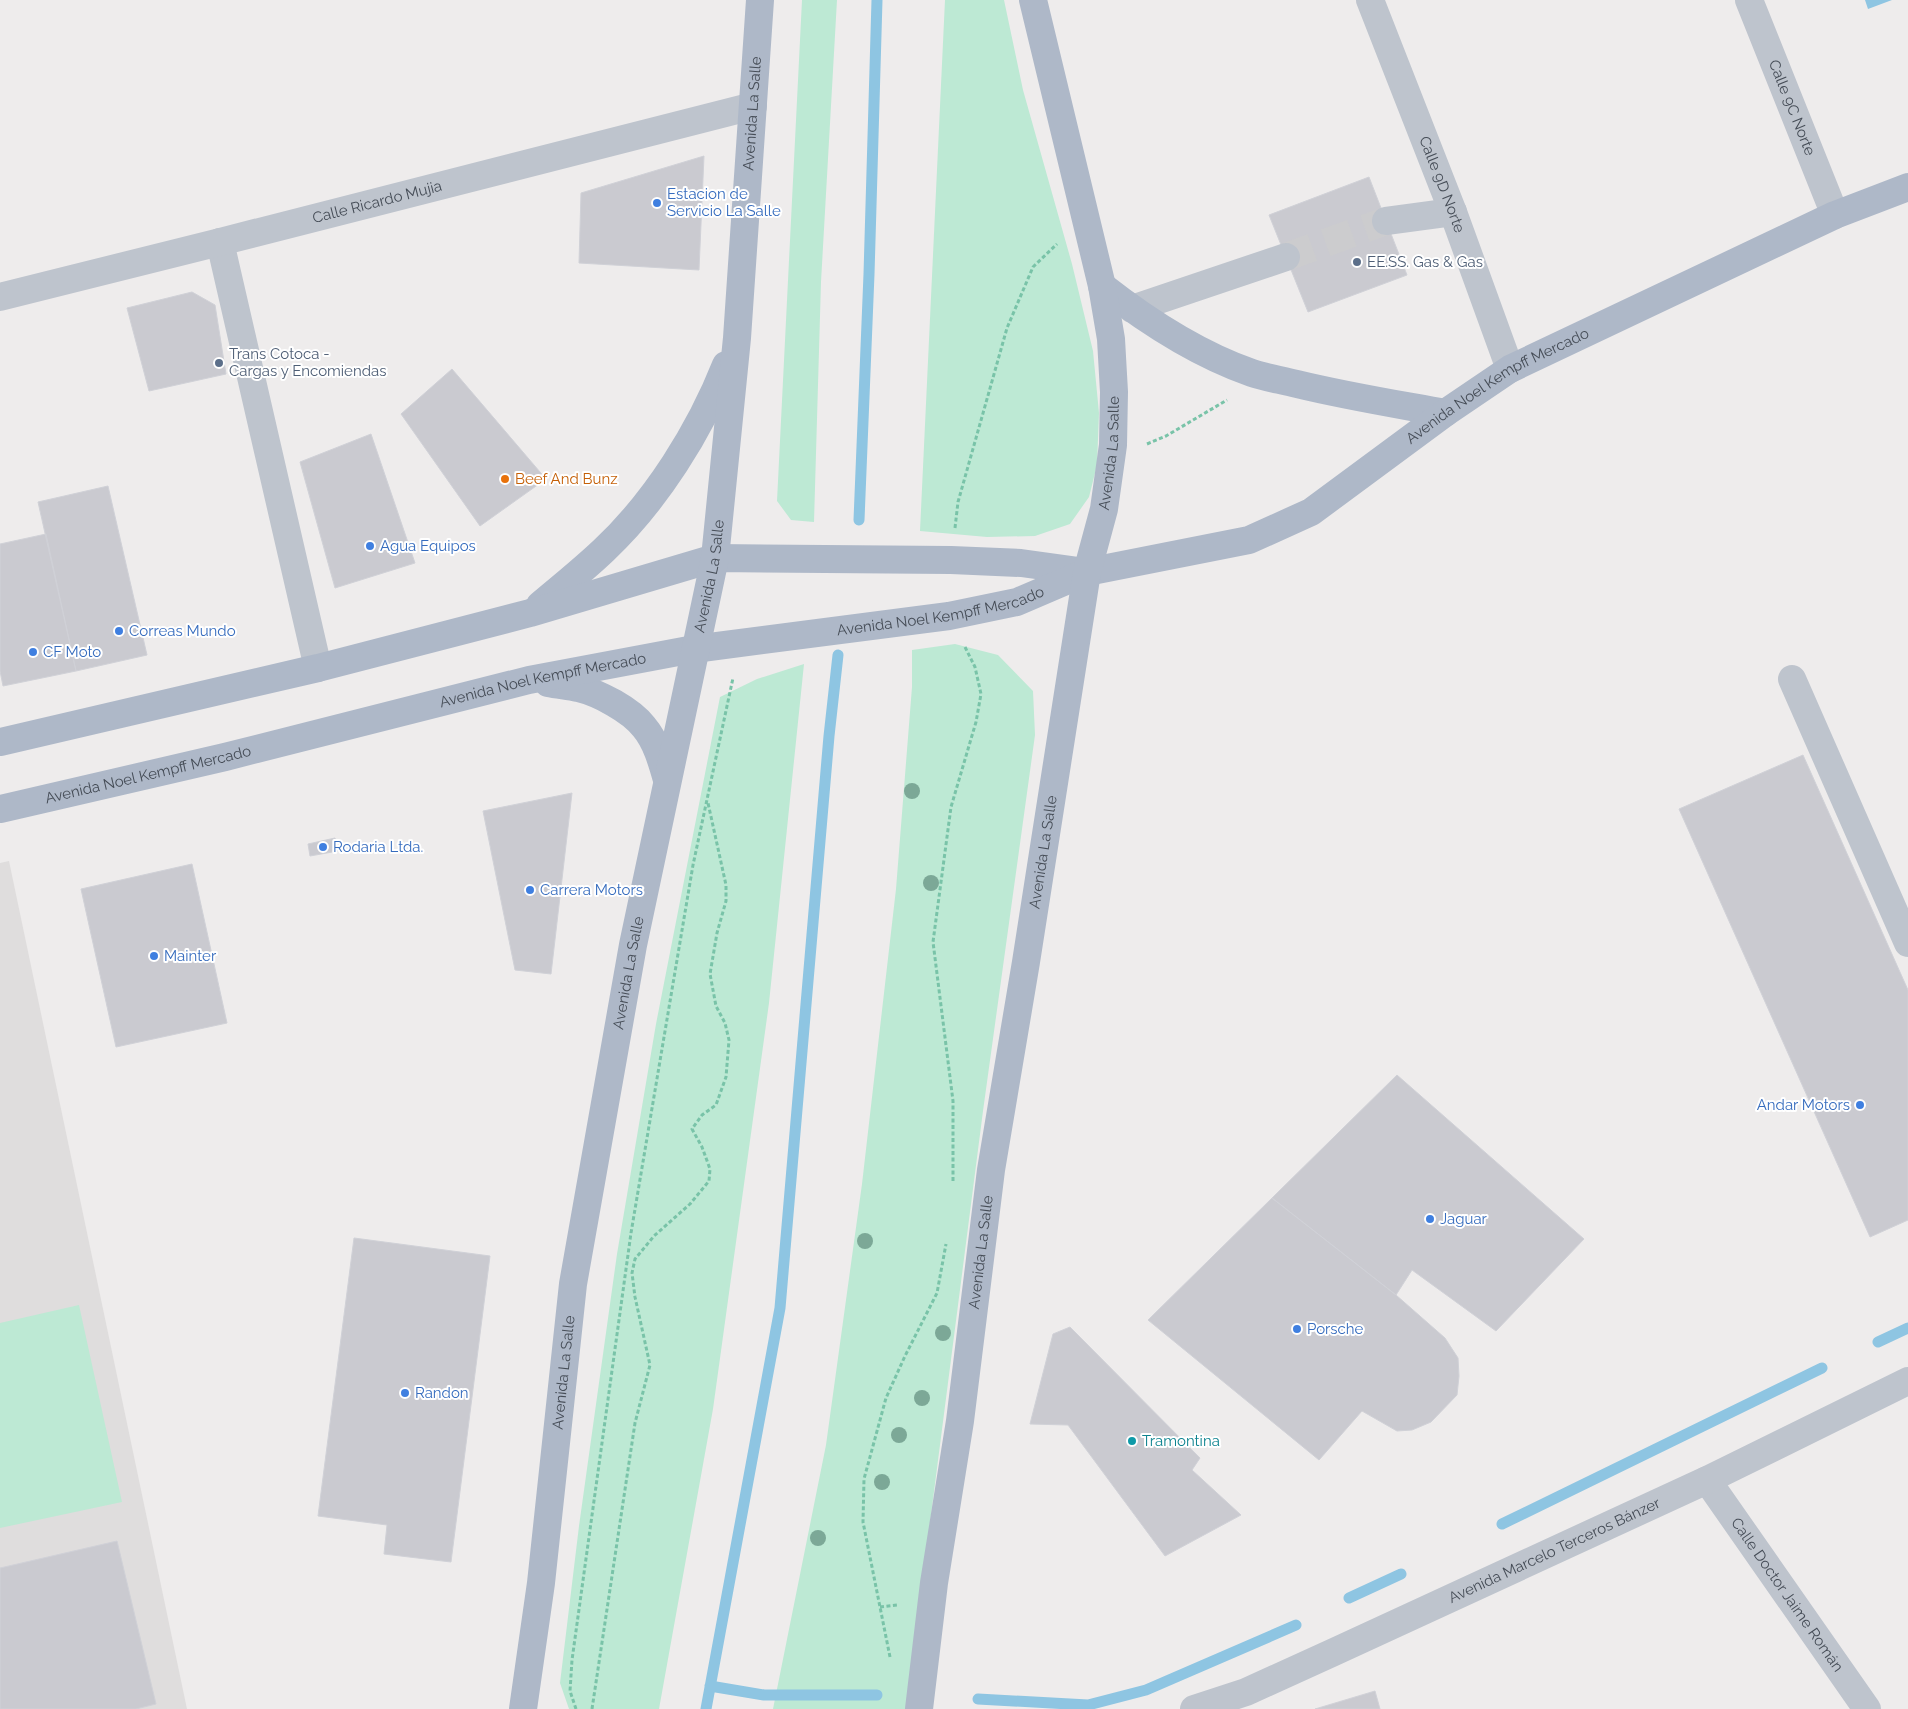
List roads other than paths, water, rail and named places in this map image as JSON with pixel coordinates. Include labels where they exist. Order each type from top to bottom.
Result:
[{"type":"main road","name":"Avenida La Salle","points":[[523,1709],[541,1583],[574,1284],[632,945],[715,558],[737,338],[760,0]]},
{"type":"main road","name":"Avenida La Salle","points":[[919,1709],[934,1583],[960,1421],[991,1170],[1087,572],[1104,509],[1113,445],[1114,392],[1111,339],[1102,286],[1034,0]]},
{"type":"main road","name":"Avenida Noel Kempff Mercado","points":[[0,809],[225,758],[529,680],[694,649],[944,617],[1017,602],[1087,572],[1249,540],[1311,512],[1445,413],[1510,369],[1835,216],[1908,187]]},
{"type":"main road","points":[[1102,286],[1170,335],[1252,373],[1334,393],[1445,413]]},
{"type":"main road","points":[[530,613],[569,582],[606,548],[669,472],[696,429],[719,385],[737,338]]},
{"type":"main road","name":"Avenida Noel Kempff Mercado","points":[[0,742],[318,668],[530,613],[715,558],[942,560],[1020,563],[1087,572]]},
{"type":"main road","points":[[529,680],[580,688],[616,704],[644,727],[655,745],[667,780]]},
{"type":"main road","points":[[923,1674],[941,1709]]},
{"type":"street","name":"Calle 9D Norte","points":[[1370,0],[1453,212],[1510,369]]},
{"type":"street","name":"Calle 9C Norte","points":[[1749,0],[1835,216]]},
{"type":"street","name":"Calle Ricardo Mujia","points":[[0,297],[754,106]]},
{"type":"street","points":[[1386,221],[1453,212]]},
{"type":"street","points":[[220,242],[318,668]]},
{"type":"street","points":[[1132,309],[1286,256]]},
{"type":"street","points":[[1792,679],[1908,943]]},
{"type":"street","name":"Avenida Marcelo Terceros Bánzer","points":[[1194,1709],[1249,1701],[1908,1381]]},
{"type":"street","name":"Calle Doctor Jaime Román","points":[[1707,1480],[1867,1709]]},
{"type":"water","points":[[1865,0],[1892,0],[1868,9]]},
{"type":"waterway","points":[[859,520],[877,0]]},
{"type":"waterway","points":[[706,1709],[780,1308],[829,736],[838,655]]},
{"type":"waterway","points":[[1878,1342],[1908,1328]]},
{"type":"waterway","points":[[1502,1524],[1822,1368]]},
{"type":"waterway","points":[[1349,1598],[1401,1574]]},
{"type":"waterway","points":[[978,1699],[1088,1705],[1146,1690],[1296,1625]]},
{"type":"waterway","points":[[710,1686],[764,1695],[877,1695]]},
{"type":"tunnel","points":[[1286,257],[1386,221]]},
{"type":"place","name":"Estacion de Servicio La Salle","points":[[657,203]]},
{"type":"place","name":"EE.SS. Gas & Gas","points":[[1357,262]]},
{"type":"place","name":"Trans Cotoca - Cargas y Encomiendas","points":[[219,363]]},
{"type":"place","name":"Beef And Bunz","points":[[505,479]]},
{"type":"place","name":"Agua Equipos","points":[[370,546]]},
{"type":"place","name":"Correas Mundo","points":[[119,631]]},
{"type":"place","name":"CF Moto","points":[[33,652]]},
{"type":"place","name":"Rodaria Ltda.","points":[[323,847]]},
{"type":"place","name":"Carrera Motors","points":[[530,890]]},
{"type":"place","name":"Mainter","points":[[154,956]]},
{"type":"place","name":"Andar Motors","points":[[1860,1105]]},
{"type":"place","name":"Jaguar","points":[[1430,1219]]},
{"type":"place","name":"Porsche","points":[[1297,1329]]},
{"type":"place","name":"Randon","points":[[405,1393]]},
{"type":"place","name":"Tramontina","points":[[1132,1441]]}]
